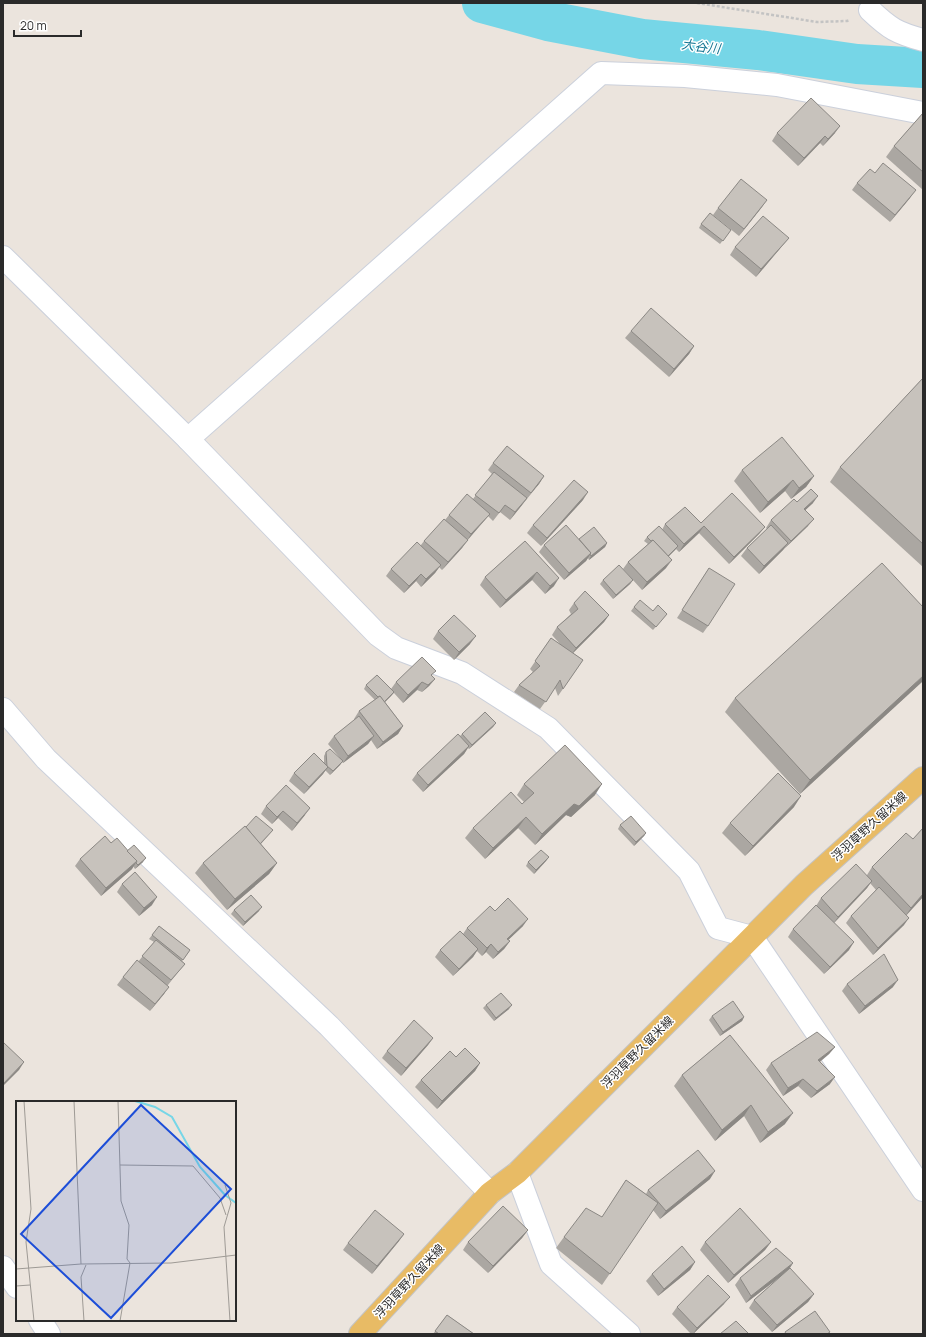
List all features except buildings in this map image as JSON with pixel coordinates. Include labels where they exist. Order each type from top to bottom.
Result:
[{"type":"main road","name":"浮羽草野久留米線","points":[[360,1334],[490,1193],[517,1173],[804,885],[923,778]]},
{"type":"street","points":[[870,10],[886,26],[902,34],[923,40]]},
{"type":"street","points":[[188,439],[601,72],[685,76],[777,85],[923,113]]},
{"type":"street","points":[[3,257],[188,439],[378,635],[396,648],[462,672],[548,728],[688,871],[718,928],[752,937],[923,1190]]},
{"type":"street","points":[[3,709],[46,759],[329,1026],[490,1193]]},
{"type":"street","points":[[517,1173],[551,1264],[629,1334]]},
{"type":"street","points":[[3,1267],[16,1286]]},
{"type":"street","points":[[41,1321],[49,1334]]},
{"type":"path","points":[[697,3],[817,22],[847,21],[870,10]]},
{"type":"waterway","name":"大谷川","points":[[482,3],[548,21],[642,39],[758,50],[857,64],[923,68]]}]
